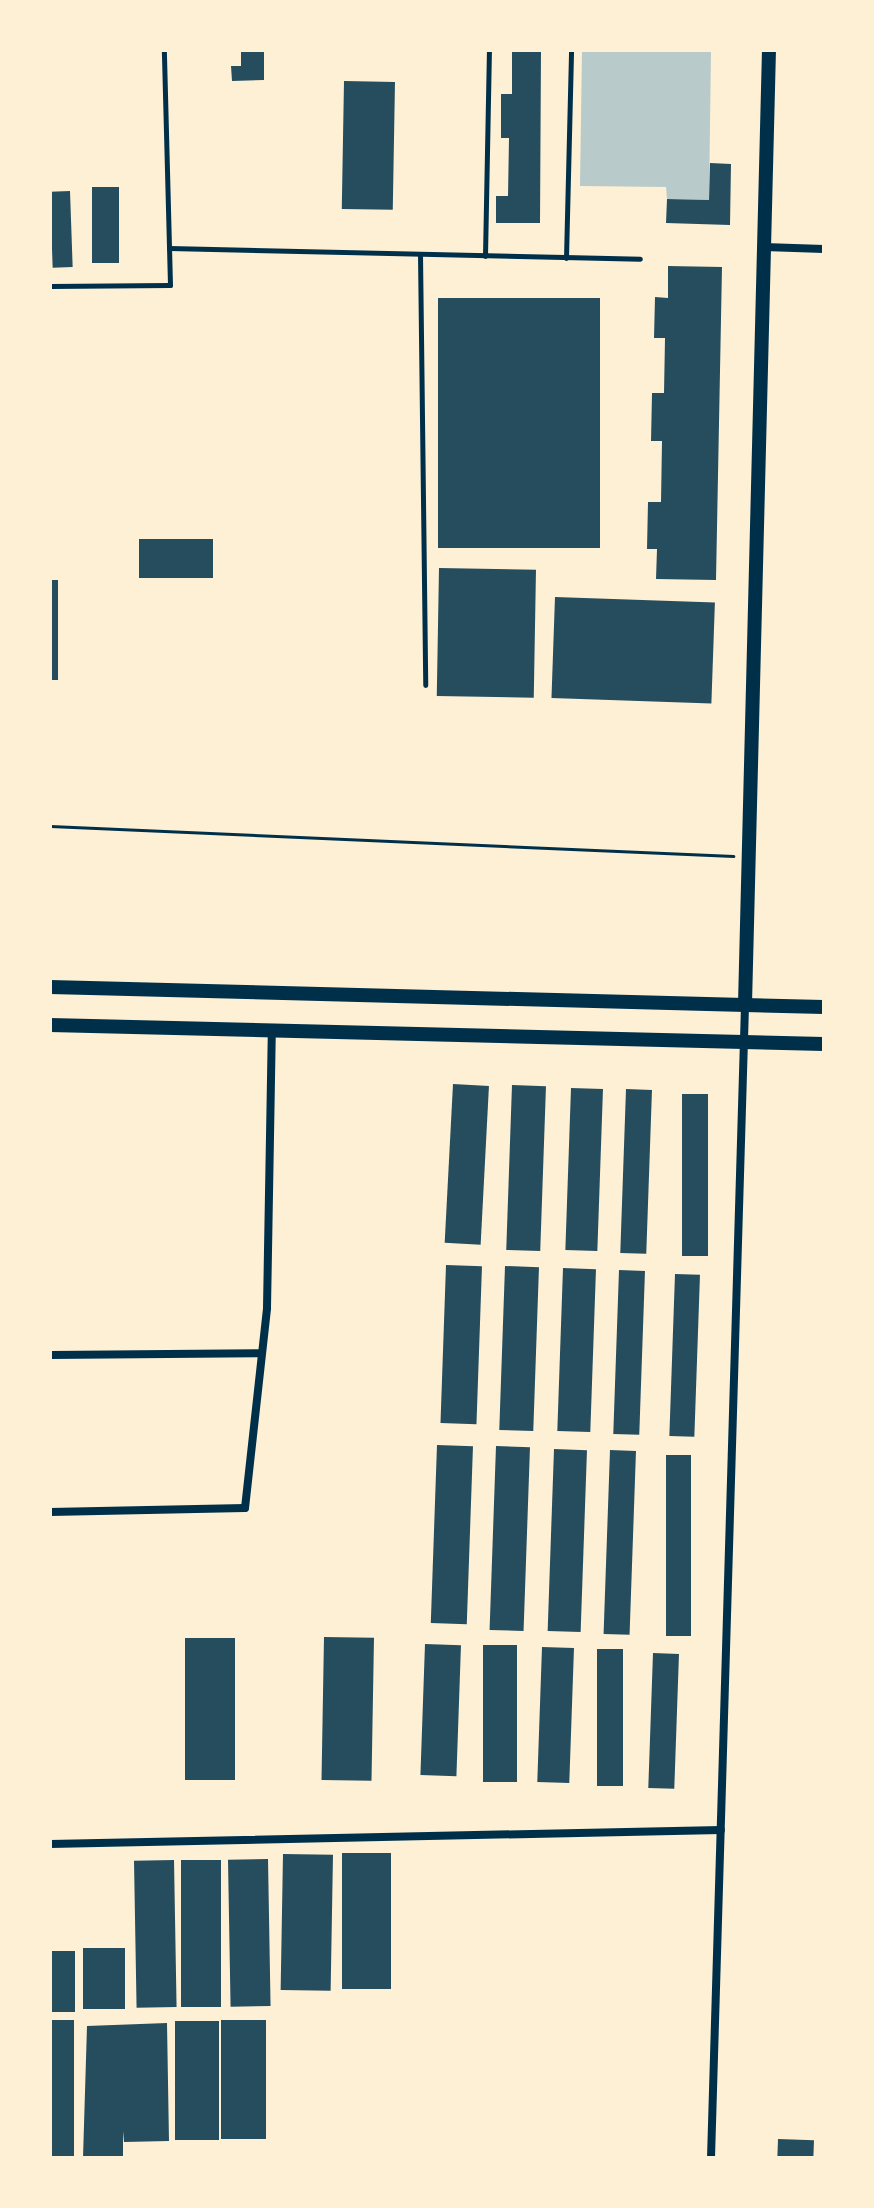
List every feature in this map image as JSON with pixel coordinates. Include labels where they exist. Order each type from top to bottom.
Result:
[{"type":"main road","points":[[745,1004],[769,50]]},
{"type":"main road","points":[[50,987],[824,1007]]},
{"type":"main road","points":[[50,1025],[824,1044]]},
{"type":"street","points":[[764,247],[824,249]]},
{"type":"street","points":[[711,2158],[745,1004]]},
{"type":"street","points":[[50,1512],[245,1508],[267,1308],[272,1031]]},
{"type":"street","points":[[50,1355],[261,1353]]},
{"type":"street","points":[[50,1844],[721,1830]]},
{"type":"lane","points":[[50,286],[170,285],[164,50]]},
{"type":"lane","points":[[485,256],[489,50]]},
{"type":"lane","points":[[566,258],[571,50]]},
{"type":"lane","points":[[169,248],[640,259]]},
{"type":"lane","points":[[420,254],[425,685]]},
{"type":"path","points":[[50,826],[748,856]]},
{"type":"shaded area","points":[[582,50],[711,50],[709,200],[667,199],[666,187],[580,186]]},
{"type":"building","points":[[241,50],[264,50],[264,80],[232,81],[231,66],[241,66]]},
{"type":"building","points":[[512,50],[541,50],[540,223],[496,223],[496,196],[508,196],[509,138],[501,138],[501,94],[512,94]]},
{"type":"building","points":[[344,81],[395,82],[393,210],[342,209]]},
{"type":"building","points":[[710,163],[731,164],[730,225],[666,223],[667,199],[709,200]]},
{"type":"building","points":[[92,187],[119,187],[119,263],[92,263]]},
{"type":"building","points":[[70,191],[73,267],[53,268],[50,192]]},
{"type":"building","points":[[668,266],[722,267],[716,580],[656,579],[657,549],[647,549],[648,502],[661,502],[662,441],[651,441],[652,393],[664,393],[665,338],[654,338],[655,297],[668,298]]},
{"type":"building","points":[[438,298],[600,298],[600,548],[438,548]]},
{"type":"building","points":[[139,539],[213,539],[213,578],[139,578]]},
{"type":"building","points":[[439,568],[536,570],[534,698],[437,696]]},
{"type":"building","points":[[50,580],[58,580],[58,680],[50,680]]},
{"type":"building","points":[[555,597],[715,603],[711,704],[551,698]]},
{"type":"building","points":[[453,1084],[489,1086],[481,1245],[445,1243]]},
{"type":"building","points":[[512,1085],[546,1086],[540,1251],[506,1250]]},
{"type":"building","points":[[571,1088],[603,1089],[597,1251],[565,1250]]},
{"type":"building","points":[[626,1089],[652,1090],[646,1254],[620,1253]]},
{"type":"building","points":[[682,1094],[708,1094],[708,1256],[682,1256]]},
{"type":"building","points":[[446,1265],[482,1266],[476,1424],[440,1423]]},
{"type":"building","points":[[505,1266],[539,1267],[533,1431],[499,1430]]},
{"type":"building","points":[[563,1268],[596,1269],[590,1432],[557,1431]]},
{"type":"building","points":[[619,1270],[645,1271],[639,1435],[613,1434]]},
{"type":"building","points":[[675,1274],[700,1275],[694,1437],[669,1436]]},
{"type":"building","points":[[437,1445],[473,1446],[467,1624],[431,1623]]},
{"type":"building","points":[[496,1446],[530,1447],[524,1631],[490,1630]]},
{"type":"building","points":[[554,1449],[587,1450],[581,1632],[548,1631]]},
{"type":"building","points":[[610,1450],[636,1451],[630,1635],[604,1634]]},
{"type":"building","points":[[666,1455],[691,1455],[691,1636],[666,1636]]},
{"type":"building","points":[[324,1637],[374,1638],[371,1781],[322,1780]]},
{"type":"building","points":[[185,1638],[235,1638],[235,1780],[185,1780]]},
{"type":"building","points":[[425,1644],[461,1645],[456,1776],[420,1775]]},
{"type":"building","points":[[483,1645],[517,1645],[517,1782],[483,1782]]},
{"type":"building","points":[[542,1647],[574,1648],[569,1783],[537,1782]]},
{"type":"building","points":[[597,1649],[623,1649],[623,1786],[597,1786]]},
{"type":"building","points":[[653,1653],[679,1654],[674,1789],[648,1788]]},
{"type":"building","points":[[342,1853],[391,1853],[391,1989],[342,1989]]},
{"type":"building","points":[[283,1854],[333,1855],[331,1991],[281,1990]]},
{"type":"building","points":[[268,1859],[271,2006],[231,2007],[228,1860]]},
{"type":"building","points":[[174,1860],[177,2007],[137,2008],[134,1861]]},
{"type":"building","points":[[181,1860],[221,1860],[221,2007],[181,2007]]},
{"type":"building","points":[[83,1948],[125,1948],[125,2009],[83,2009]]},
{"type":"building","points":[[50,1951],[75,1951],[75,2012],[50,2012]]},
{"type":"building","points":[[50,2020],[74,2020],[74,2158],[50,2158]]},
{"type":"building","points":[[221,2020],[266,2020],[266,2139],[221,2139]]},
{"type":"building","points":[[175,2021],[219,2021],[219,2140],[175,2140]]},
{"type":"building","points":[[167,2023],[169,2141],[124,2142],[123,2131],[123,2158],[83,2158],[87,2026]]},
{"type":"building","points":[[778,2139],[814,2140],[813,2158],[777,2158]]}]
